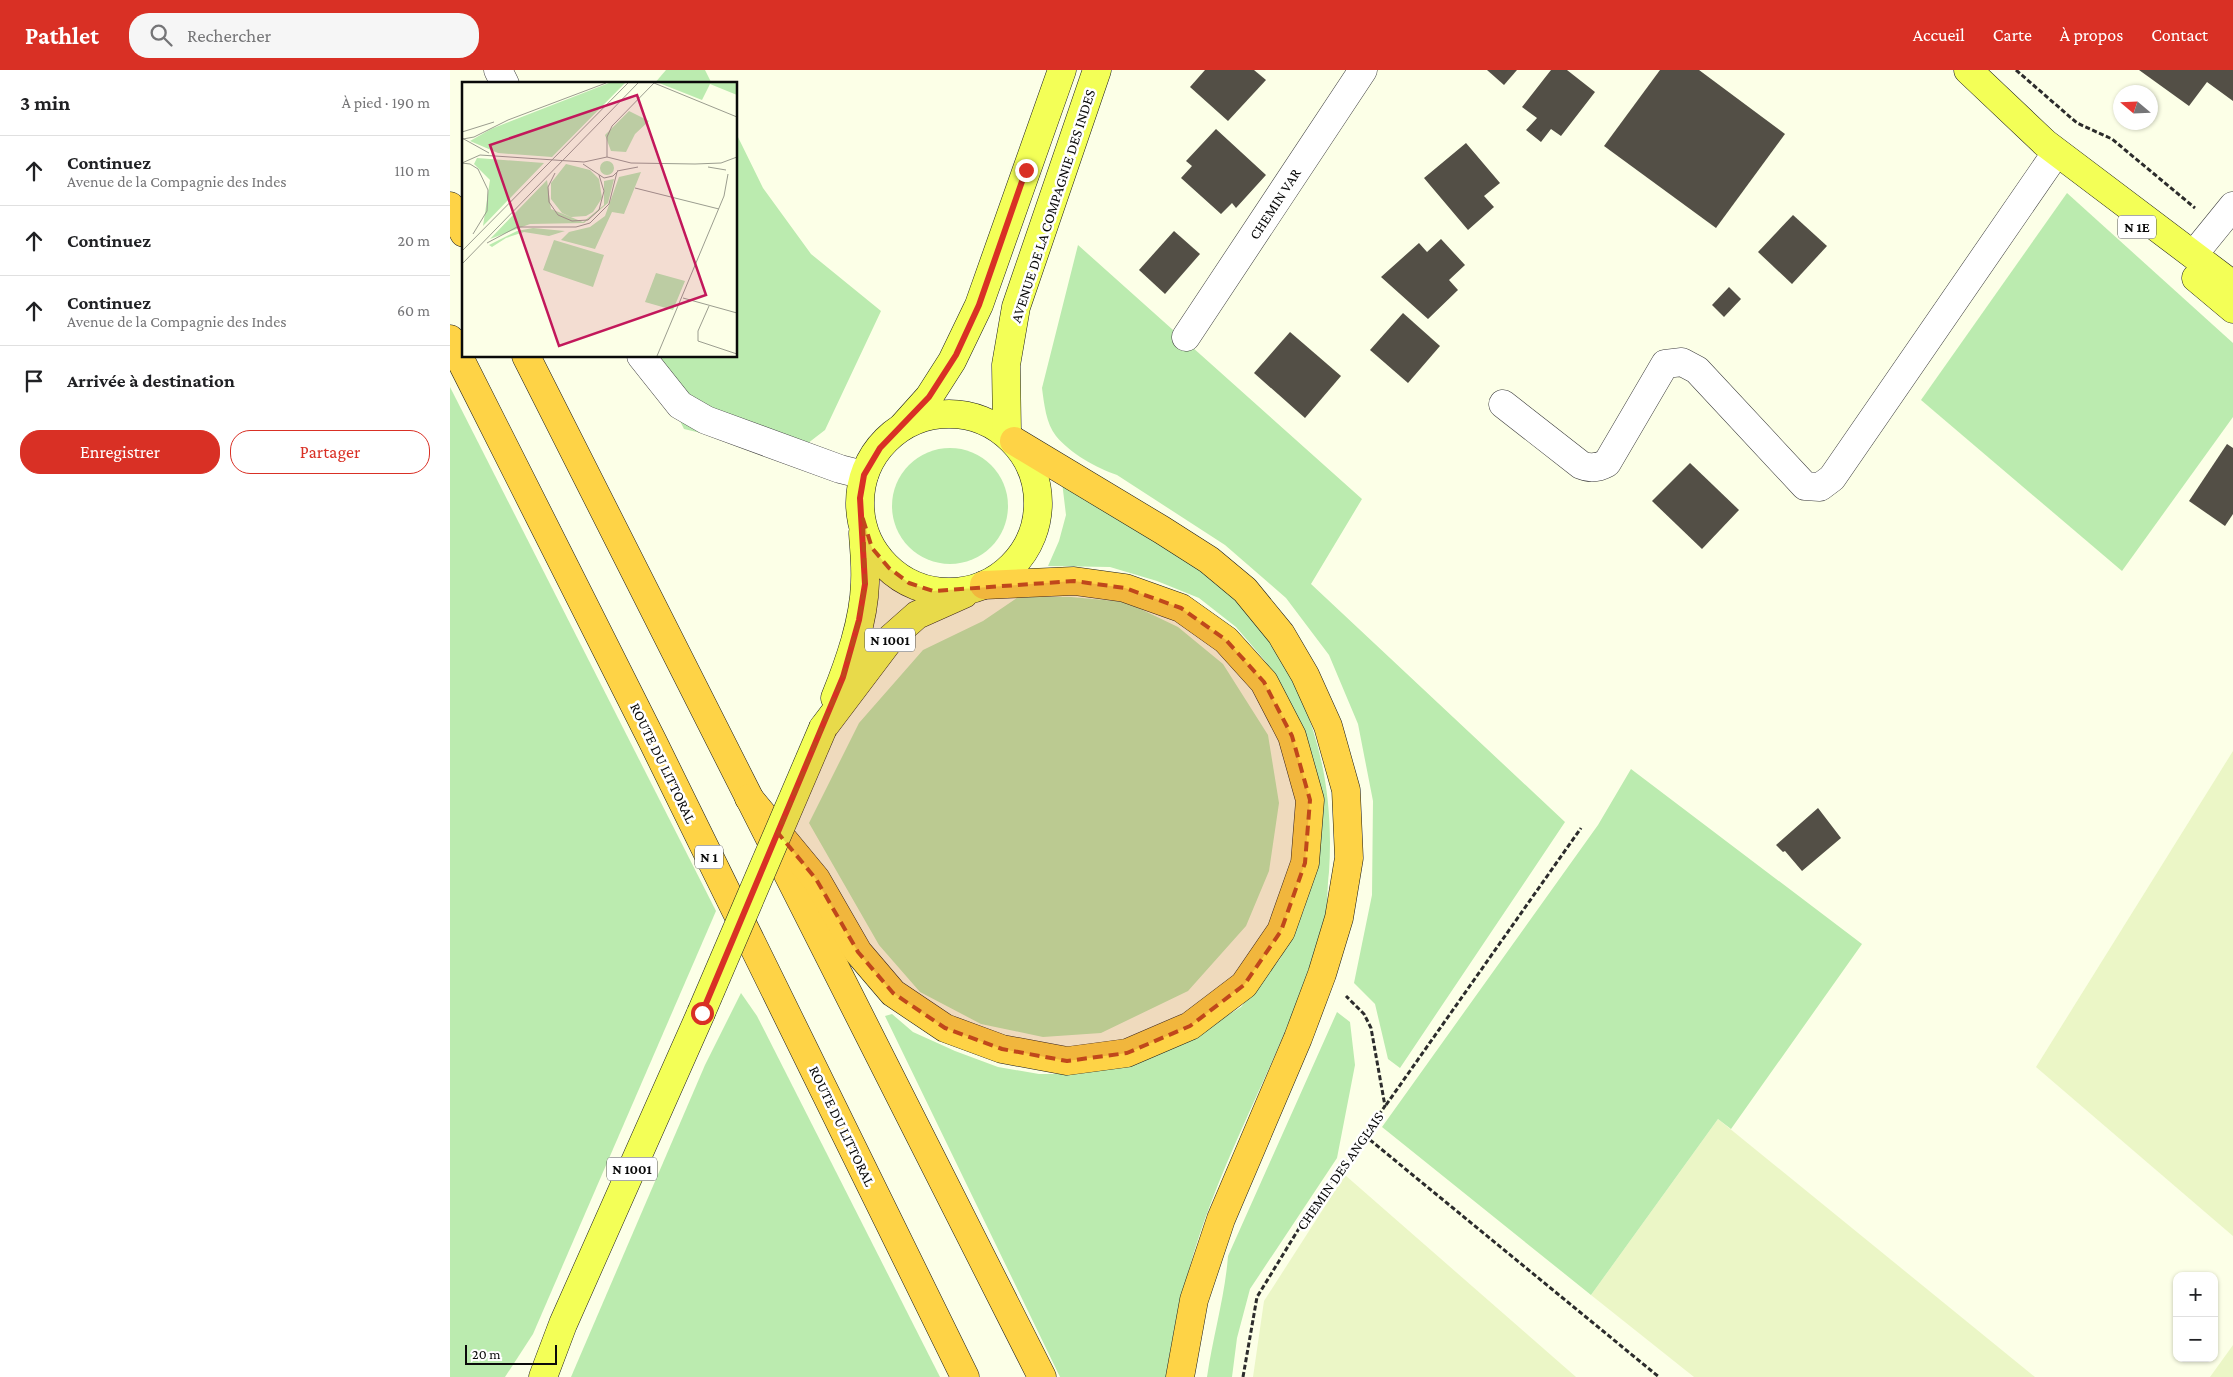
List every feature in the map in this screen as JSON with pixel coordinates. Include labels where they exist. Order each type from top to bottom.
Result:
[{"type":"highway","points":[[450,206],[462,229]]},
{"type":"highway","name":"ROUTE DU LITTORAL","points":[[450,339],[653,742],[965,1377]]},
{"type":"highway","points":[[527,358],[1042,1377]]},
{"type":"highway","points":[[1010,436],[1209,560],[1245,590],[1281,634],[1305,675],[1328,726],[1346,790],[1349,858],[1339,918],[1322,974],[1298,1038],[1221,1219],[1194,1300],[1180,1377]]},
{"type":"highway","points":[[749,798],[816,879],[858,952],[893,993],[945,1028],[1002,1049],[1067,1061],[1127,1053],[1190,1026],[1244,985],[1281,931],[1305,863],[1310,800],[1292,736],[1264,682],[1226,640],[1181,608],[1125,588],[1074,581],[984,585]]},
{"type":"main road","name":"N 1001","points":[[543,1377],[563,1324],[702,1013],[843,677],[859,620],[865,584],[863,519],[860,498],[864,475],[880,448],[929,397],[952,361],[979,305],[1062,70]]},
{"type":"main road","name":"AVENUE DE LA COMPAGNIE DES INDES","points":[[1010,436],[1006,365],[1016,308],[1097,70]]},
{"type":"main road","points":[[1968,70],[2049,150]]},
{"type":"main road","name":"N 1E","points":[[2049,150],[2187,259],[2233,285]]},
{"type":"main road","name":"N 1E","points":[[2187,259],[2233,309]]},
{"type":"main road","name":"N 1001","points":[[823,728],[891,638],[918,615],[984,585],[1006,572],[1023,553],[1034,530],[1038,504],[1034,477],[1023,452],[1010,436],[980,419],[952,414],[925,417],[900,429]]},
{"type":"main road","name":"N 1001","points":[[863,519],[872,548],[888,568],[909,583],[933,591],[959,592],[984,585]]},
{"type":"main road","points":[[528,1377],[563,1324]]},
{"type":"street","points":[[498,70],[504,82]]},
{"type":"street","name":"CHEMIN VAR","points":[[1186,337],[1363,70]]},
{"type":"street","points":[[1503,404],[1581,465],[1601,467],[1607,463],[1665,364],[1682,362],[1696,370],[1805,486],[1820,487],[1832,478],[2049,150]]},
{"type":"street","points":[[2187,259],[2233,206]]},
{"type":"street","points":[[643,358],[680,405],[706,420],[840,469],[864,475]]},
{"type":"path","points":[[2017,72],[2077,123],[2112,139],[2200,212]]},
{"type":"path","points":[[1385,1106],[1580,828]]},
{"type":"path","name":"CHEMIN DES ANGLAIS","points":[[1243,1377],[1257,1297],[1306,1217],[1385,1106],[1371,1028],[1364,1014],[1322,974]]},
{"type":"path","points":[[1364,1135],[1659,1377]]},
{"type":"highlighted area","points":[[863,519],[872,548],[889,568],[909,583],[933,591],[1074,581],[1125,588],[1181,608],[1226,640],[1264,682],[1292,736],[1310,800],[1305,863],[1281,931],[1244,985],[1190,1026],[1127,1053],[1067,1061],[1002,1049],[945,1028],[893,993],[858,952],[816,879],[778,833],[843,677],[859,620],[865,584]]},
{"type":"green space","points":[[666,70],[705,70],[711,82],[656,82]]},
{"type":"green space","points":[[738,137],[763,188],[811,254],[881,311],[825,430],[803,447],[777,451],[684,429],[649,358],[738,358]]},
{"type":"green space","points":[[2067,193],[2233,343],[2233,417],[2122,571],[1921,400]]},
{"type":"green space","points":[[1078,245],[1362,499],[1311,584],[1565,822],[1400,1068],[1388,1059],[1375,1004],[1354,983],[1372,895],[1373,801],[1358,724],[1329,655],[1286,598],[1225,545],[1117,475],[1092,464],[1076,454],[1056,436],[1050,426],[1042,388]]},
{"type":"green space","points":[[450,387],[716,911],[533,1334],[505,1377],[450,1377]]},
{"type":"green space","points":[[950,448],[972,453],[991,465],[1003,484],[1008,506],[1003,528],[991,547],[972,559],[950,564],[928,559],[909,547],[897,528],[892,506],[897,484],[909,465],[928,453]]},
{"type":"green space","points":[[1062,482],[1200,568],[1236,598],[1260,628],[1281,659],[1298,692],[1311,725],[1321,760],[1327,796],[1330,833],[1325,919],[1301,991],[1226,1165],[1204,1222],[1184,1287],[1166,1377],[1060,1377],[885,1016],[892,1014],[913,1032],[955,1051],[998,1067],[1039,1074],[1078,1074],[1126,1066],[1182,1044],[1241,1007],[1280,959],[1304,910],[1318,841],[1293,711],[1266,662],[1236,627],[1199,598],[1157,581],[1110,567],[1048,566],[1059,541],[1066,515]]},
{"type":"green space","points":[[1020,596],[1071,597],[1126,602],[1178,627],[1223,664],[1268,735],[1279,803],[1269,871],[1246,926],[1188,991],[1101,1033],[1043,1037],[981,1024],[920,992],[879,945],[809,823],[859,723],[923,650],[983,621]]},
{"type":"green space","points":[[2233,751],[2233,1236],[2036,1067]]},
{"type":"green space","points":[[1631,769],[1862,944],[1731,1129],[1718,1119],[1591,1295],[1382,1127],[1598,825]]},
{"type":"green space","points":[[741,993],[757,1016],[940,1377],[571,1377],[705,1065]]},
{"type":"green space","points":[[1337,1012],[1350,1022],[1355,1065],[1337,1158],[1250,1289],[1237,1338],[1232,1377],[1207,1377],[1228,1256]]},
{"type":"green space","points":[[1718,1119],[2035,1377],[1694,1377],[1591,1295]]},
{"type":"green space","points":[[1345,1175],[1576,1377],[1253,1377],[1264,1301]]},
{"type":"green space","points":[[2233,1345],[2233,1377],[2210,1377]]},
{"type":"building","points":[[1205,70],[1254,70],[1266,80],[1228,121],[1190,87]]},
{"type":"building","points":[[1487,70],[1517,70],[1504,85]]},
{"type":"building","points":[[1551,70],[1567,70],[1595,92],[1561,136],[1551,129],[1541,142],[1526,130],[1537,118],[1522,107]]},
{"type":"building","points":[[1660,70],[1699,70],[1785,134],[1716,228],[1604,146]]},
{"type":"building","points":[[2139,70],[2233,70],[2233,101],[2207,82],[2189,106]]},
{"type":"building","points":[[1216,129],[1266,175],[1236,208],[1232,203],[1221,214],[1181,178],[1192,166],[1186,161]]},
{"type":"building","points":[[1466,143],[1500,183],[1484,196],[1494,207],[1468,230],[1424,178]]},
{"type":"building","points":[[1793,215],[1827,246],[1792,284],[1758,252]]},
{"type":"building","points":[[1174,231],[1200,254],[1165,294],[1139,270]]},
{"type":"building","points":[[1441,239],[1465,265],[1449,280],[1458,290],[1428,319],[1381,277],[1419,243],[1427,252]]},
{"type":"building","points":[[1729,287],[1741,299],[1724,317],[1712,305]]},
{"type":"building","points":[[1403,313],[1440,346],[1408,383],[1370,350]]},
{"type":"building","points":[[1290,332],[1341,376],[1305,418],[1254,373]]},
{"type":"building","points":[[2227,444],[2233,448],[2233,514],[2225,526],[2189,501]]},
{"type":"building","points":[[1690,463],[1739,510],[1702,549],[1652,501]]},
{"type":"building","points":[[1818,808],[1841,838],[1802,871],[1785,851],[1783,852],[1776,845]]},
{"type":"route","points":[[702,1013],[843,677],[859,620],[865,584],[863,519],[860,498],[864,475],[880,448],[929,397],[956,355],[979,305],[1026,170]]}]
